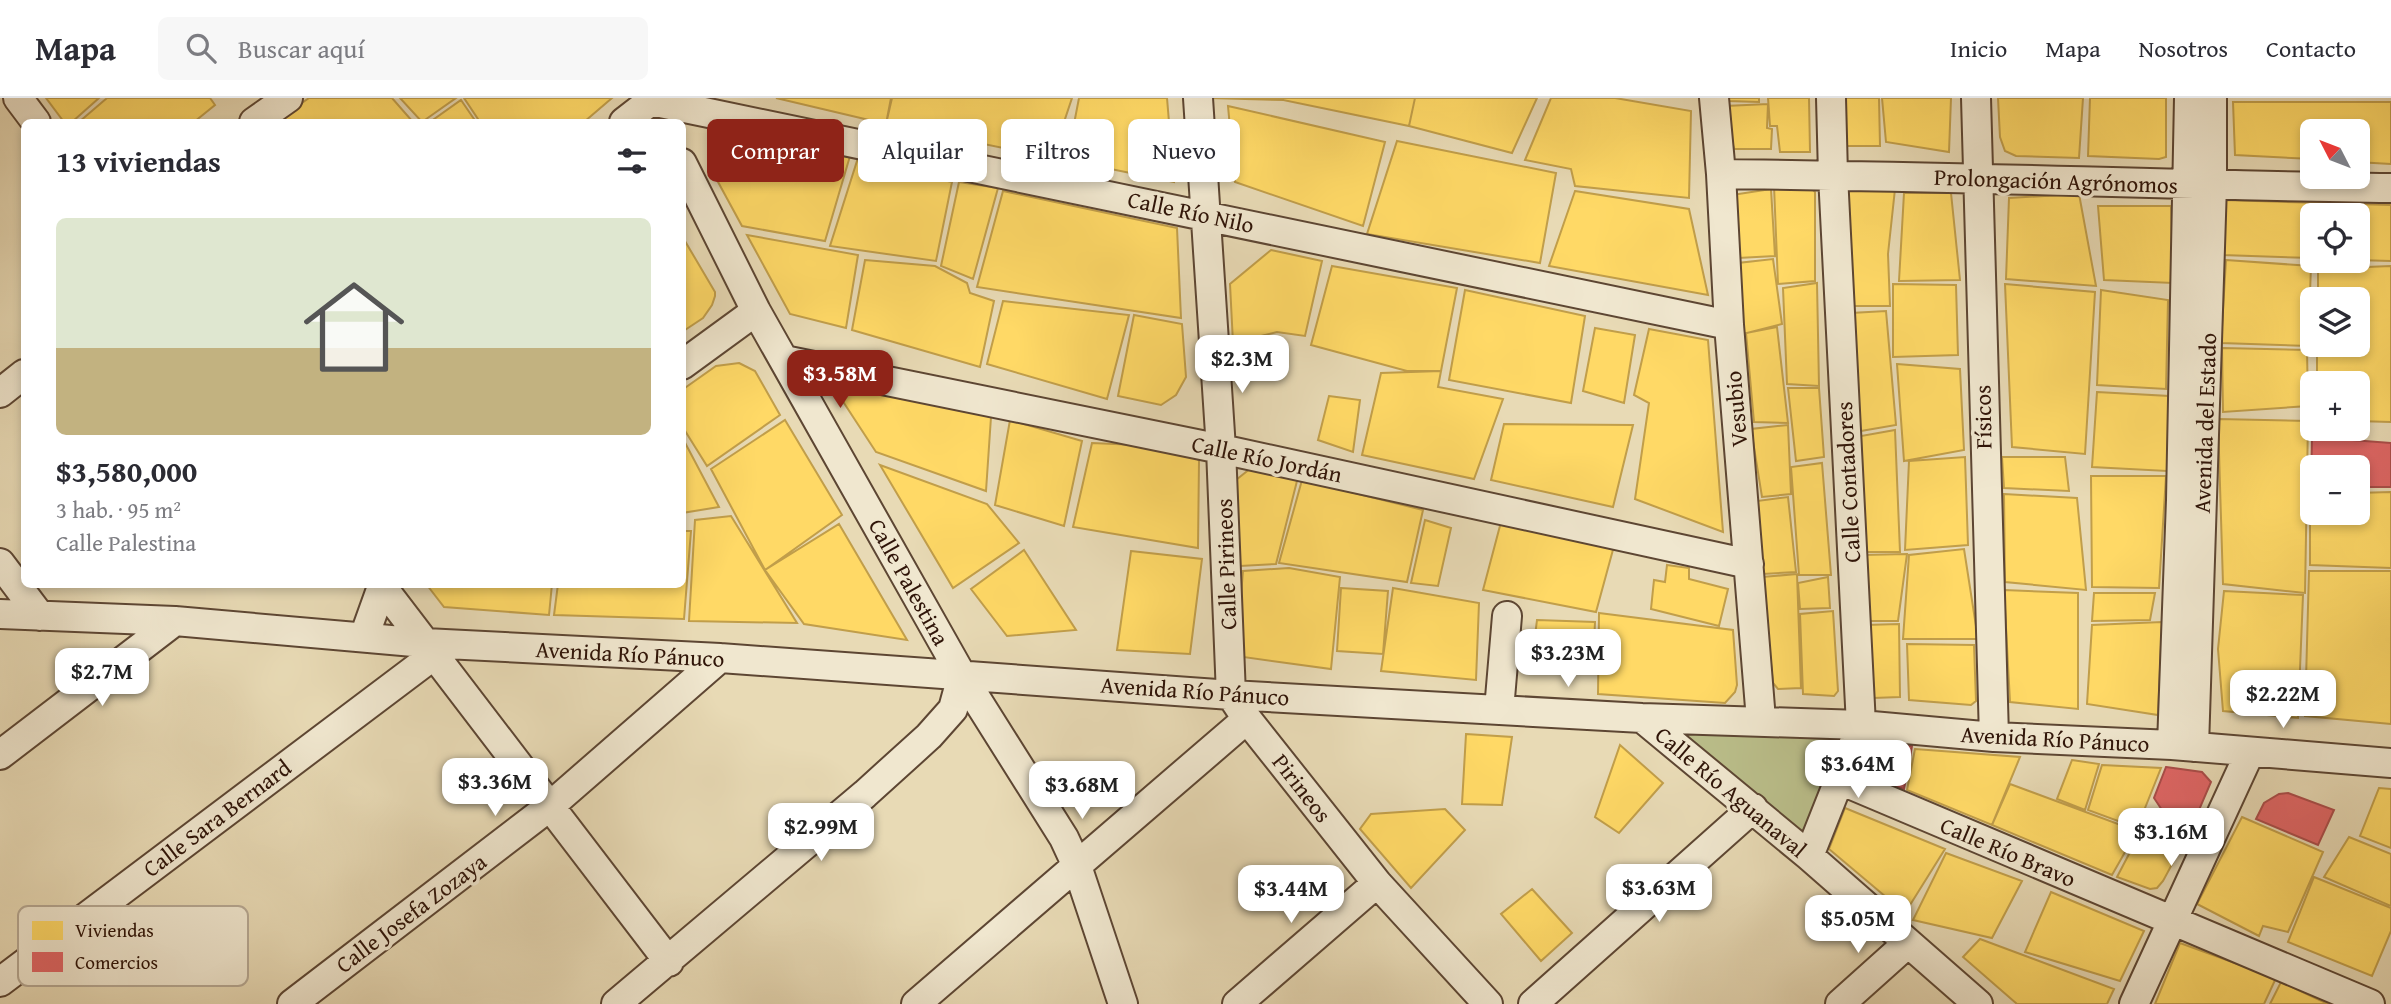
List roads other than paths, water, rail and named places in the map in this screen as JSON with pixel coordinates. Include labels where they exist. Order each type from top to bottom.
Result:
[{"type":"street","points":[[18,98],[34,119]]},
{"type":"street","points":[[258,119],[288,98]]},
{"type":"street","name":"Calle Pirineos","points":[[1198,98],[1221,449],[1231,695]]},
{"type":"street","name":"Vesubio","points":[[1714,98],[1729,325],[1761,720]]},
{"type":"street","name":"Calle Contadores","points":[[1809,856],[1861,725],[1832,175],[1831,98]]},
{"type":"street","name":"Físicos","points":[[1976,98],[1994,737]]},
{"type":"street","name":"Avenida del Estado","points":[[2189,98],[2199,186]]},
{"type":"street","name":"Avenida del Estado","points":[[2183,746],[2199,186],[2212,98]]},
{"type":"street","points":[[630,119],[655,107]]},
{"type":"street","name":"Calle Río Nilo","points":[[655,107],[1207,215],[1729,325]]},
{"type":"street","name":"Calle Palestina","points":[[686,171],[757,311],[962,676],[1064,838],[1123,1004]]},
{"type":"street","name":"Prolongación Agrónomos","points":[[1721,174],[2391,188]]},
{"type":"street","points":[[686,362],[757,311]]},
{"type":"street","name":"Calle Río Jordán","points":[[784,360],[1221,449],[1749,564]]},
{"type":"street","points":[[0,393],[21,376]]},
{"type":"street","points":[[0,563],[40,616]]},
{"type":"street","points":[[364,637],[380,588]]},
{"type":"street","points":[[383,588],[669,961]]},
{"type":"street","name":"Avenida Río Pánuco","points":[[0,614],[175,621],[364,637],[429,649],[720,658],[1231,695],[1642,718],[1861,725],[1994,737],[2183,746],[2391,763]]},
{"type":"street","points":[[1499,710],[1507,616]]},
{"type":"street","points":[[0,755],[175,621]]},
{"type":"street","name":"Calle Sara Bernard","points":[[98,906],[429,649]]},
{"type":"street","name":"Calle Josefa Zozaya","points":[[292,1004],[549,807],[720,658]]},
{"type":"street","points":[[616,1004],[929,736],[953,709],[962,676]]},
{"type":"street","name":"Pirineos","points":[[1231,695],[1377,883],[1488,1004]]},
{"type":"street","name":"Calle Río Aguanaval","points":[[1642,718],[1753,808],[1978,1004]]},
{"type":"street","points":[[916,1004],[1247,719]]},
{"type":"street","points":[[2134,1004],[2250,752]]},
{"type":"street","name":"Calle Río Bravo","points":[[1840,780],[2370,1004]]},
{"type":"street","points":[[1533,1004],[1753,808]]},
{"type":"street","points":[[1237,1004],[1377,883]]},
{"type":"street","points":[[1840,1004],[1908,943]]},
{"type":"street","name":"Calle Sara Bernard","points":[[0,982],[18,968]]},
{"type":"street","points":[[2388,1004],[2391,998]]}]
